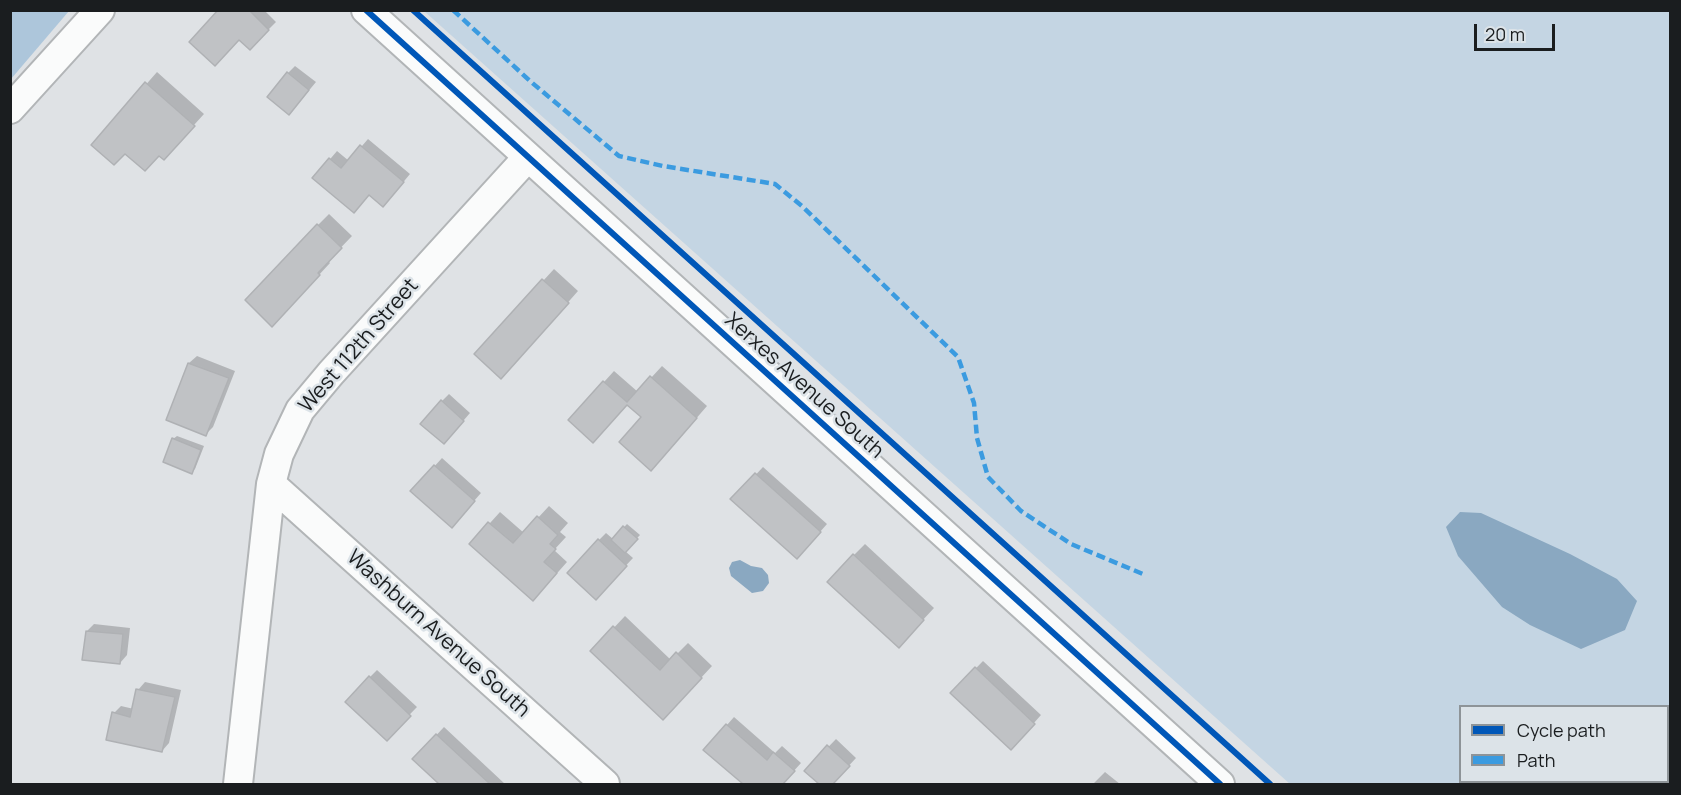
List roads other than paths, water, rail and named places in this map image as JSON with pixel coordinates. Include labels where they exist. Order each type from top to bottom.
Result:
[{"type":"street","points":[[10,109],[100,10]]},
{"type":"street","name":"Xerxes Avenue South","points":[[366,10],[1220,784]]},
{"type":"street","name":"West 112th Street","points":[[238,784],[271,483],[279,454],[300,410],[339,364],[527,158]]},
{"type":"street","name":"Washburn Avenue South","points":[[271,483],[605,784]]}]
